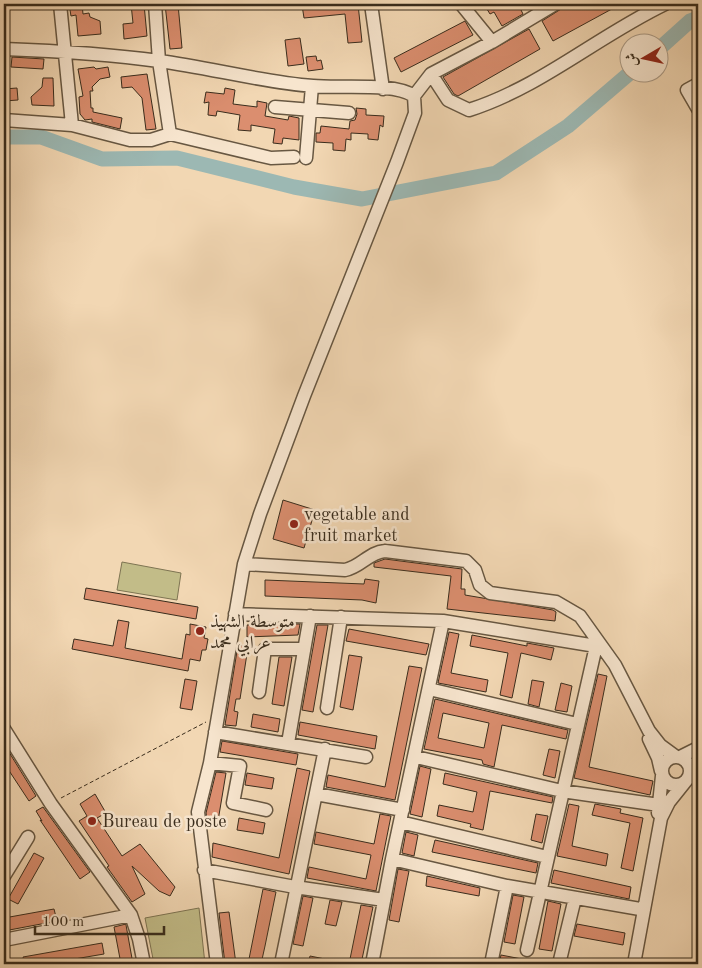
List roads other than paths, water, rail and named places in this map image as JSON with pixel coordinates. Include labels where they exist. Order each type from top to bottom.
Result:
[{"type":"street","points":[[60,4],[72,125]]},
{"type":"street","points":[[155,4],[159,61],[170,134]]},
{"type":"street","points":[[371,4],[383,89]]},
{"type":"street","points":[[217,964],[198,812],[210,763],[244,564],[260,514],[304,396],[397,162],[415,113],[414,96],[431,74],[492,42],[555,4]]},
{"type":"street","points":[[431,74],[448,100],[469,110],[493,102],[548,74],[665,4]]},
{"type":"street","points":[[468,6],[492,42]]},
{"type":"street","points":[[4,49],[65,51],[159,61],[312,86],[407,91],[414,96]]},
{"type":"street","points":[[698,84],[687,90],[698,109]]},
{"type":"street","points":[[4,120],[72,125],[130,140],[151,140],[170,134],[271,158],[300,158],[311,111],[312,86]]},
{"type":"street","points":[[276,106],[311,111],[349,113]]},
{"type":"street","points":[[244,564],[345,570],[359,565],[373,554],[386,551],[462,559],[473,566],[480,585],[490,593],[556,602],[575,611],[589,626],[615,665],[649,731],[660,745],[687,762],[688,776]]},
{"type":"street","points":[[235,614],[443,622],[596,646],[527,950]]},
{"type":"street","points":[[288,743],[310,616]]},
{"type":"street","points":[[327,708],[342,618]]},
{"type":"street","points":[[372,964],[392,859],[416,757],[443,622]]},
{"type":"street","points":[[259,692],[265,649],[304,649]]},
{"type":"street","points":[[608,657],[611,667],[655,750],[662,774],[672,785],[688,776]]},
{"type":"street","points":[[430,689],[577,724]]},
{"type":"street","points":[[4,729],[51,804],[131,915],[139,939],[144,964]]},
{"type":"street","points":[[215,732],[366,757]]},
{"type":"street","points":[[630,964],[660,805],[664,763],[698,748]]},
{"type":"street","points":[[281,964],[325,749]]},
{"type":"street","points":[[416,757],[562,791],[660,805]]},
{"type":"street","points":[[634,964],[661,818],[698,757]]},
{"type":"street","points":[[210,763],[240,766],[233,803],[266,810]]},
{"type":"street","points":[[316,794],[547,857]]},
{"type":"street","points":[[4,876],[28,837]]},
{"type":"street","points":[[392,859],[507,886],[640,909]]},
{"type":"street","points":[[204,870],[296,887],[384,900]]},
{"type":"street","points":[[491,964],[507,886]]},
{"type":"street","points":[[559,964],[574,898]]},
{"type":"street","points":[[4,940],[131,915]]},
{"type":"waterway","points":[[670,39],[690,21],[698,18]]},
{"type":"waterway","points":[[4,137],[41,137],[102,159],[177,158],[294,187],[362,199],[496,173],[568,126],[620,81]]},
{"type":"place","name":"vegetable and fruit market","points":[[294,524]]},
{"type":"place","name":"متوسطة الشهيذ عرابي محمد","points":[[200,631]]},
{"type":"place","name":"Bureau de poste","points":[[92,821]]}]
